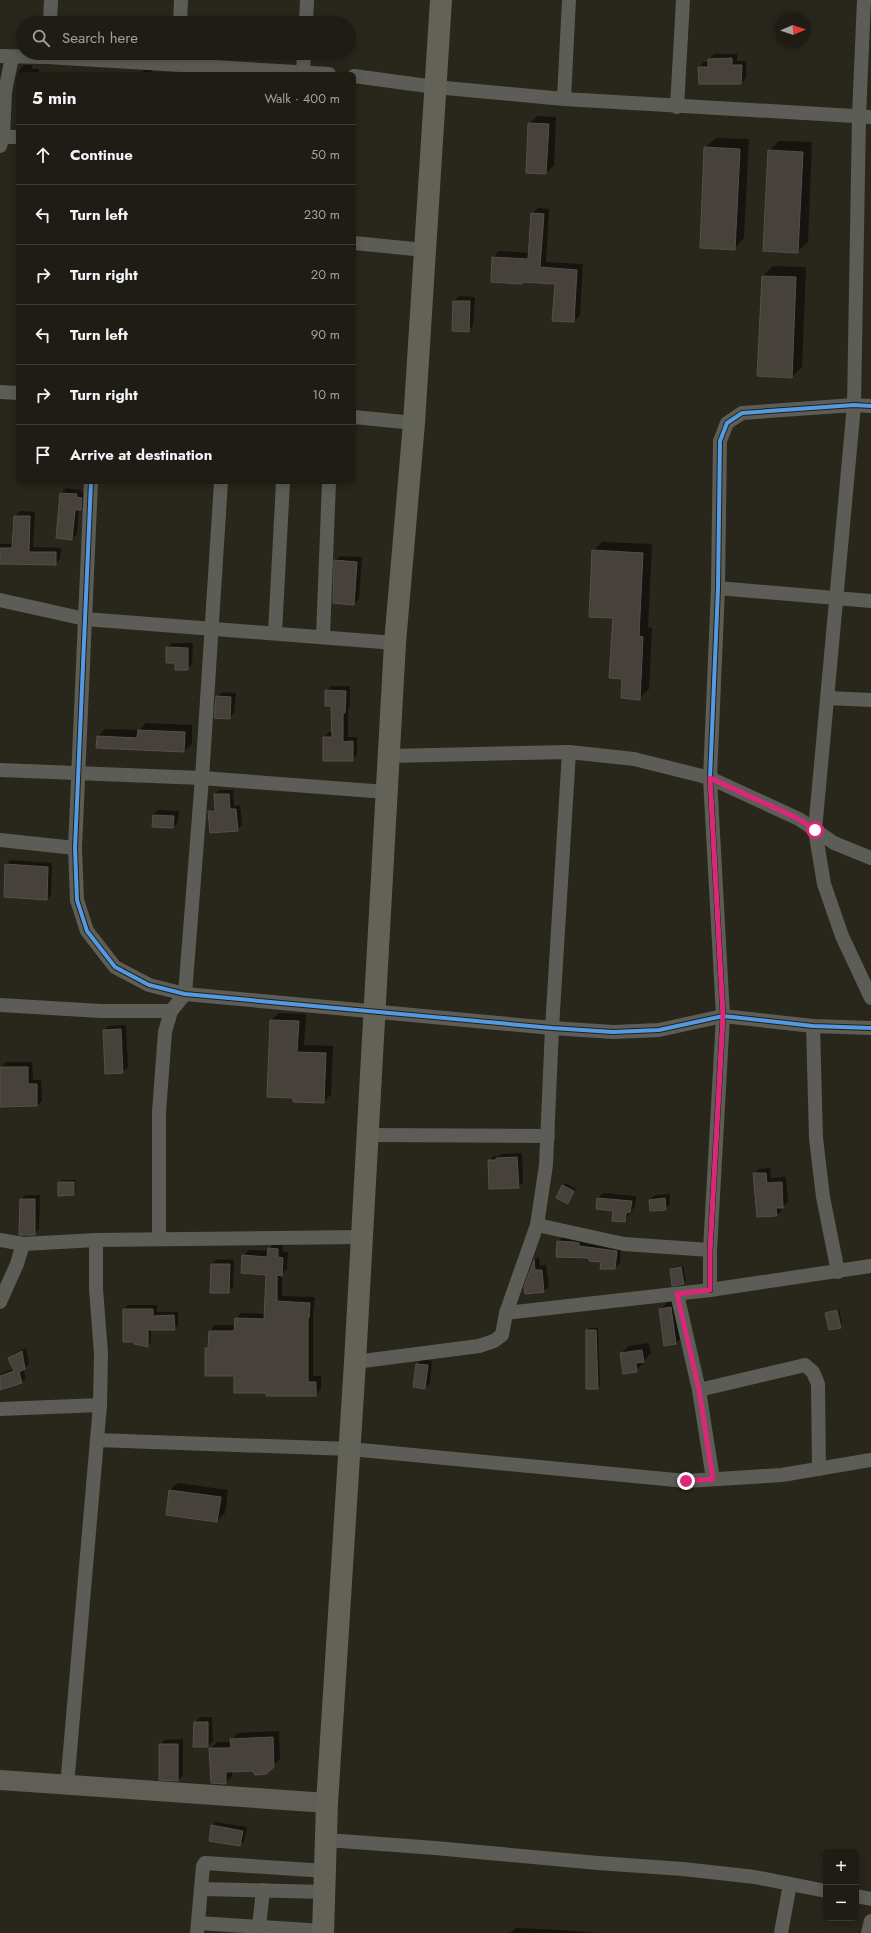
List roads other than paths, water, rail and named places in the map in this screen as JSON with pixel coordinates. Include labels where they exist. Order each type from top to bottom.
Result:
[{"type":"highway","points":[[323,1932],[327,1804],[350,1450],[366,1135],[388,756],[395,643],[414,423],[441,0]]},
{"type":"street","points":[[50,16],[51,0]]},
{"type":"street","points":[[180,16],[181,0]]},
{"type":"street","points":[[306,16],[307,0]]},
{"type":"street","points":[[564,99],[569,0]]},
{"type":"street","points":[[677,107],[683,0]]},
{"type":"street","points":[[864,0],[865,116],[854,405],[835,598],[815,830],[824,884],[842,936],[871,998]]},
{"type":"street","points":[[16,57],[6,57],[2,142],[16,138]]},
{"type":"street","points":[[71,60],[109,68],[170,60]]},
{"type":"street","points":[[183,60],[248,72]]},
{"type":"street","points":[[303,72],[304,60]]},
{"type":"street","points":[[356,76],[435,87],[564,99],[677,107],[865,116]]},
{"type":"street","points":[[356,243],[424,250]]},
{"type":"street","points":[[0,392],[16,393]]},
{"type":"street","points":[[710,1290],[710,1250],[723,1016],[710,778],[718,588],[720,441],[727,424],[742,413],[854,405],[871,406]]},
{"type":"street","points":[[356,417],[414,423]]},
{"type":"street","points":[[91,484],[75,848],[77,900],[87,931],[116,967],[149,985],[185,994],[552,1028],[613,1032],[659,1030],[723,1016],[814,1026],[871,1028]]},
{"type":"street","points":[[159,1238],[159,1112],[165,1032],[171,1011],[185,994],[202,778],[210,628],[221,484]]},
{"type":"street","points":[[275,633],[283,484]]},
{"type":"street","points":[[322,636],[329,484]]},
{"type":"street","points":[[718,588],[871,601]]},
{"type":"street","points":[[0,600],[85,619],[322,636],[395,643]]},
{"type":"street","points":[[827,698],[871,700]]},
{"type":"street","points":[[355,1362],[478,1346],[494,1341],[502,1335],[506,1313],[537,1225],[546,1165],[552,1028],[569,752]]},
{"type":"street","points":[[388,756],[569,752],[634,759],[710,778],[799,819],[834,843],[871,858]]},
{"type":"street","points":[[0,770],[202,778],[386,792]]},
{"type":"street","points":[[0,840],[75,848]]},
{"type":"street","points":[[0,1006],[101,1011],[171,1011]]},
{"type":"street","points":[[814,1026],[816,1138],[823,1196],[838,1272]]},
{"type":"street","points":[[366,1135],[548,1136]]},
{"type":"street","points":[[537,1225],[624,1244],[710,1250]]},
{"type":"street","points":[[0,1240],[22,1244],[159,1238],[361,1237]]},
{"type":"street","points":[[66,1786],[100,1404],[101,1353],[96,1289],[96,1240]]},
{"type":"street","points":[[0,1302],[17,1264],[22,1244]]},
{"type":"street","points":[[506,1313],[710,1290],[871,1266]]},
{"type":"street","points":[[677,1294],[699,1390],[713,1479]]},
{"type":"street","points":[[699,1390],[805,1365],[813,1372],[818,1384],[819,1469]]},
{"type":"street","points":[[0,1409],[100,1404]]},
{"type":"street","points":[[97,1440],[350,1450],[678,1480],[782,1475],[871,1460]]},
{"type":"street","points":[[0,1780],[327,1804]]},
{"type":"street","points":[[327,1840],[683,1869],[755,1877],[823,1890]]},
{"type":"street","points":[[323,1932],[259,1927],[197,1928],[203,1866],[205,1863],[325,1881]]},
{"type":"street","points":[[201,1889],[263,1890],[325,1881]]},
{"type":"street","points":[[781,1933],[790,1884]]},
{"type":"street","points":[[259,1927],[263,1890]]},
{"type":"street","points":[[859,1897],[871,1899]]},
{"type":"street","points":[[868,1933],[871,1921]]}]
